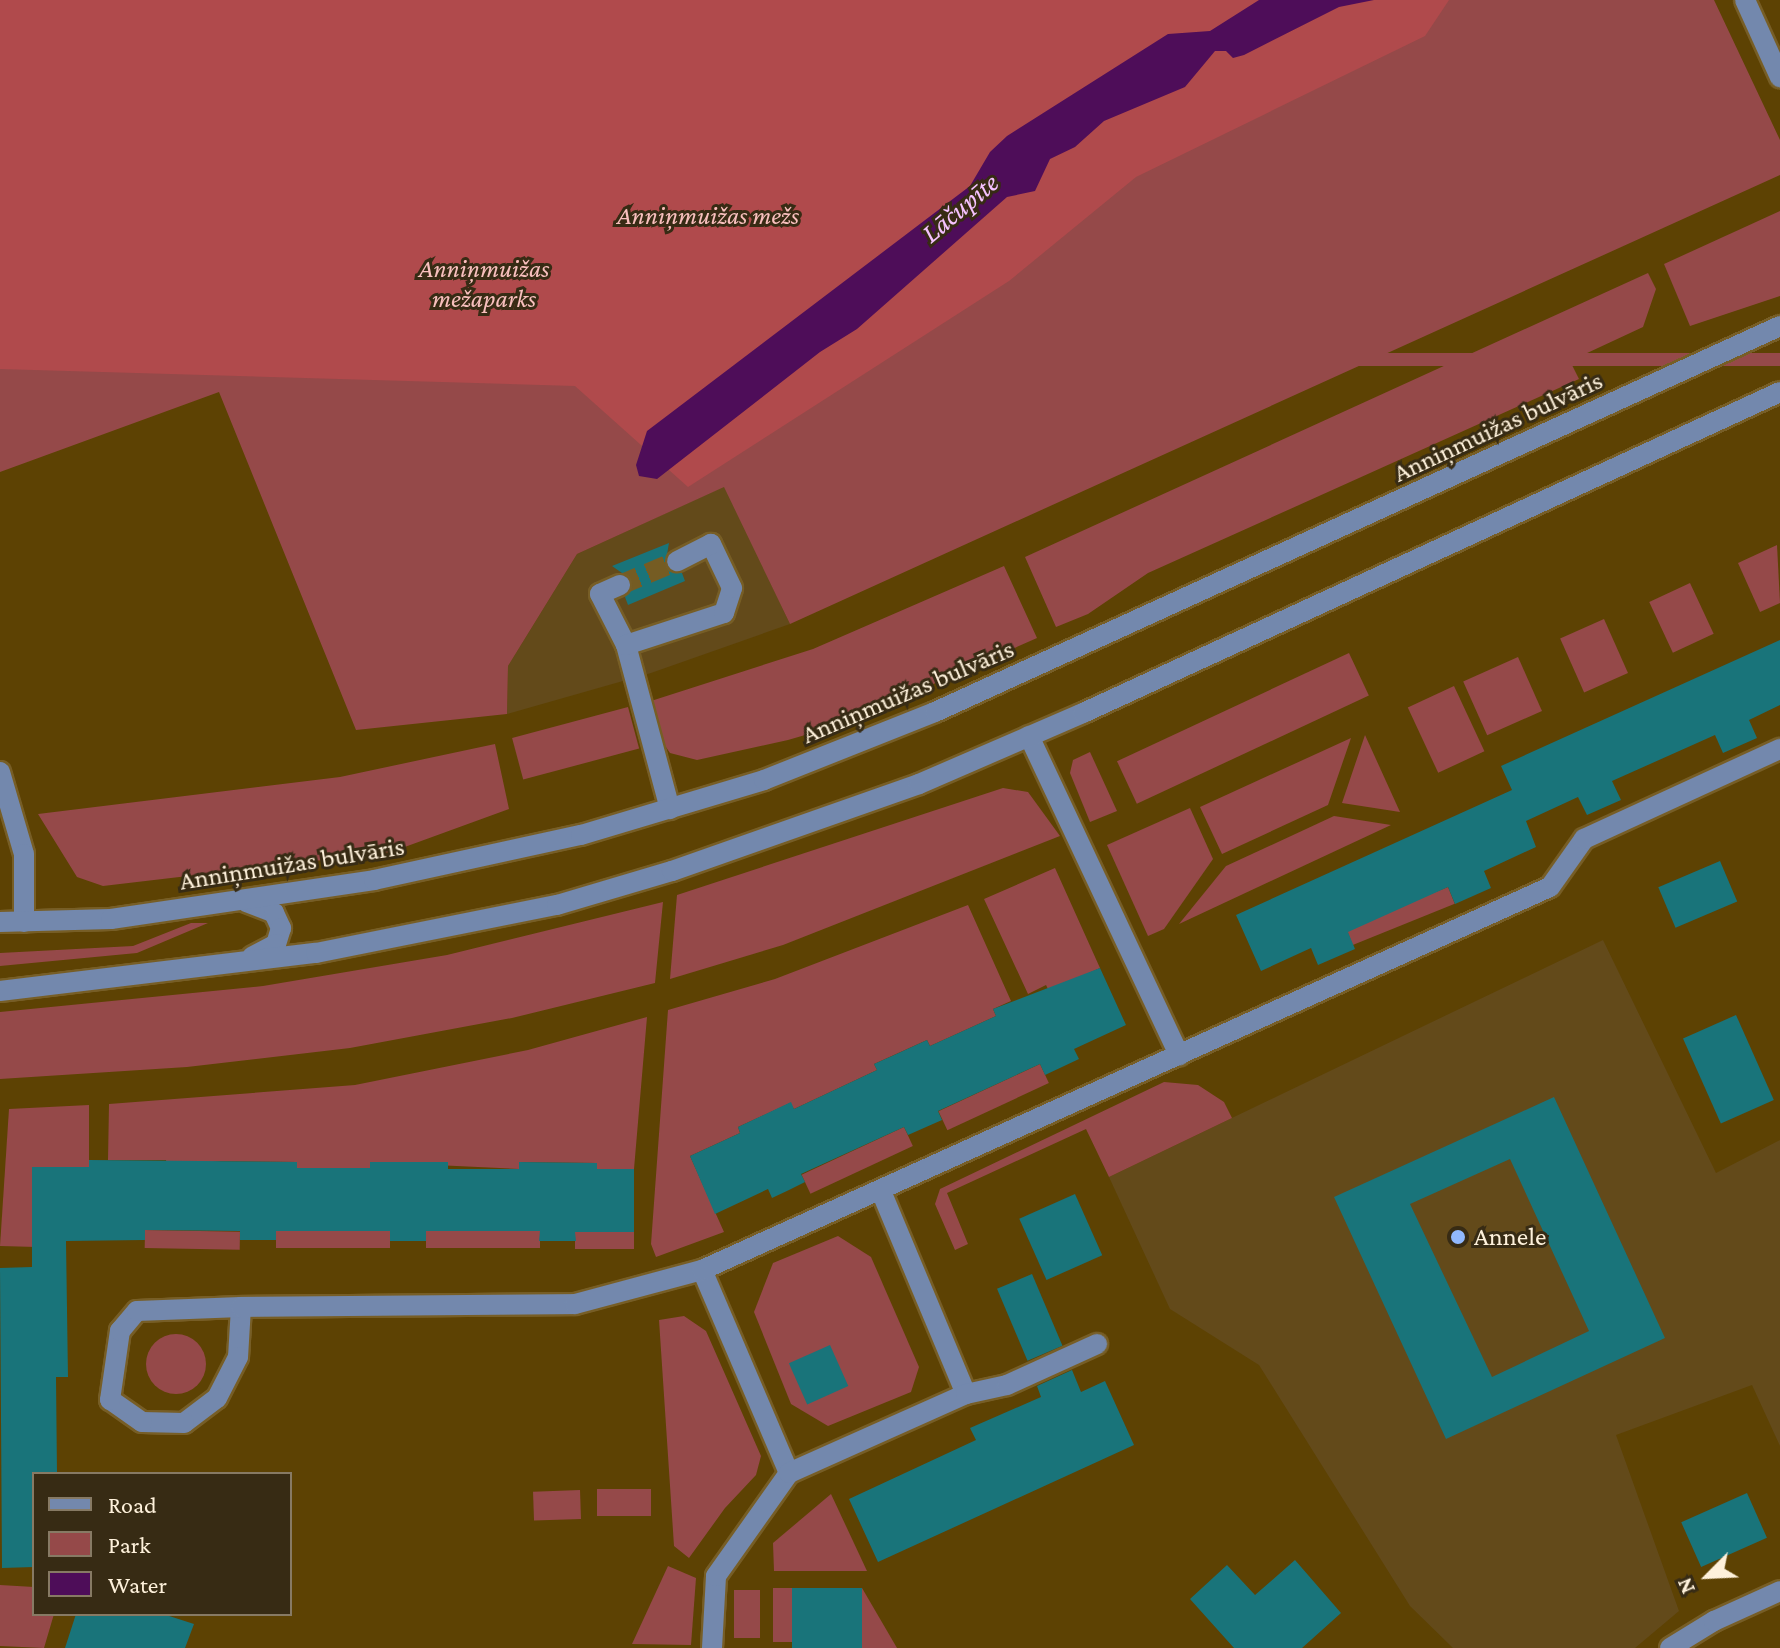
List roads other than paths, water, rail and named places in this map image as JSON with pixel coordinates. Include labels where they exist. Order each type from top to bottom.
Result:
[{"type":"street","points":[[1745,0],[1780,77]]},
{"type":"street","name":"Anniņmuižas bulvāris","points":[[0,922],[111,919],[472,861],[670,809],[764,780],[935,712],[1780,326]]},
{"type":"street","points":[[0,991],[241,962],[415,935],[557,905],[807,826],[1029,736],[1780,392]]},
{"type":"street","points":[[626,645],[724,613],[732,588],[711,544],[677,561]]},
{"type":"street","points":[[620,585],[600,594],[626,645],[670,809]]},
{"type":"street","points":[[1029,736],[1179,1055]]},
{"type":"street","points":[[241,1307],[238,1357],[217,1398],[184,1423],[142,1422],[110,1400],[120,1331],[137,1311],[241,1307],[575,1304],[702,1270],[1550,887],[1584,839],[1780,749]]},
{"type":"street","points":[[0,772],[24,854],[24,922]]},
{"type":"street","points":[[230,900],[267,908],[281,928],[276,944],[241,962]]},
{"type":"street","points":[[881,1191],[966,1394]]},
{"type":"street","points":[[702,1270],[789,1473]]},
{"type":"street","points":[[712,1648],[716,1576],[789,1473],[966,1394],[1007,1385],[1097,1344]]},
{"type":"street","points":[[1670,1648],[1714,1621],[1780,1591]]},
{"type":"water","name":"Lāčupīte","points":[[1259,0],[1374,0],[1339,7],[1244,55],[1233,58],[1226,51],[1215,51],[1185,87],[1104,121],[1075,147],[1050,159],[1035,191],[1007,197],[857,329],[820,352],[657,479],[639,476],[636,465],[647,431],[970,186],[990,152],[1007,136],[1168,34],[1210,31]]},
{"type":"tunnel","points":[[620,585],[677,561]]},
{"type":"place","name":"Annele","points":[[1458,1237]]},
{"type":"park label","name":"Anniņmuižas mežs","points":[[708,216]]},
{"type":"park label","name":"Anniņmuižas mežaparks","points":[[484,284]]}]
